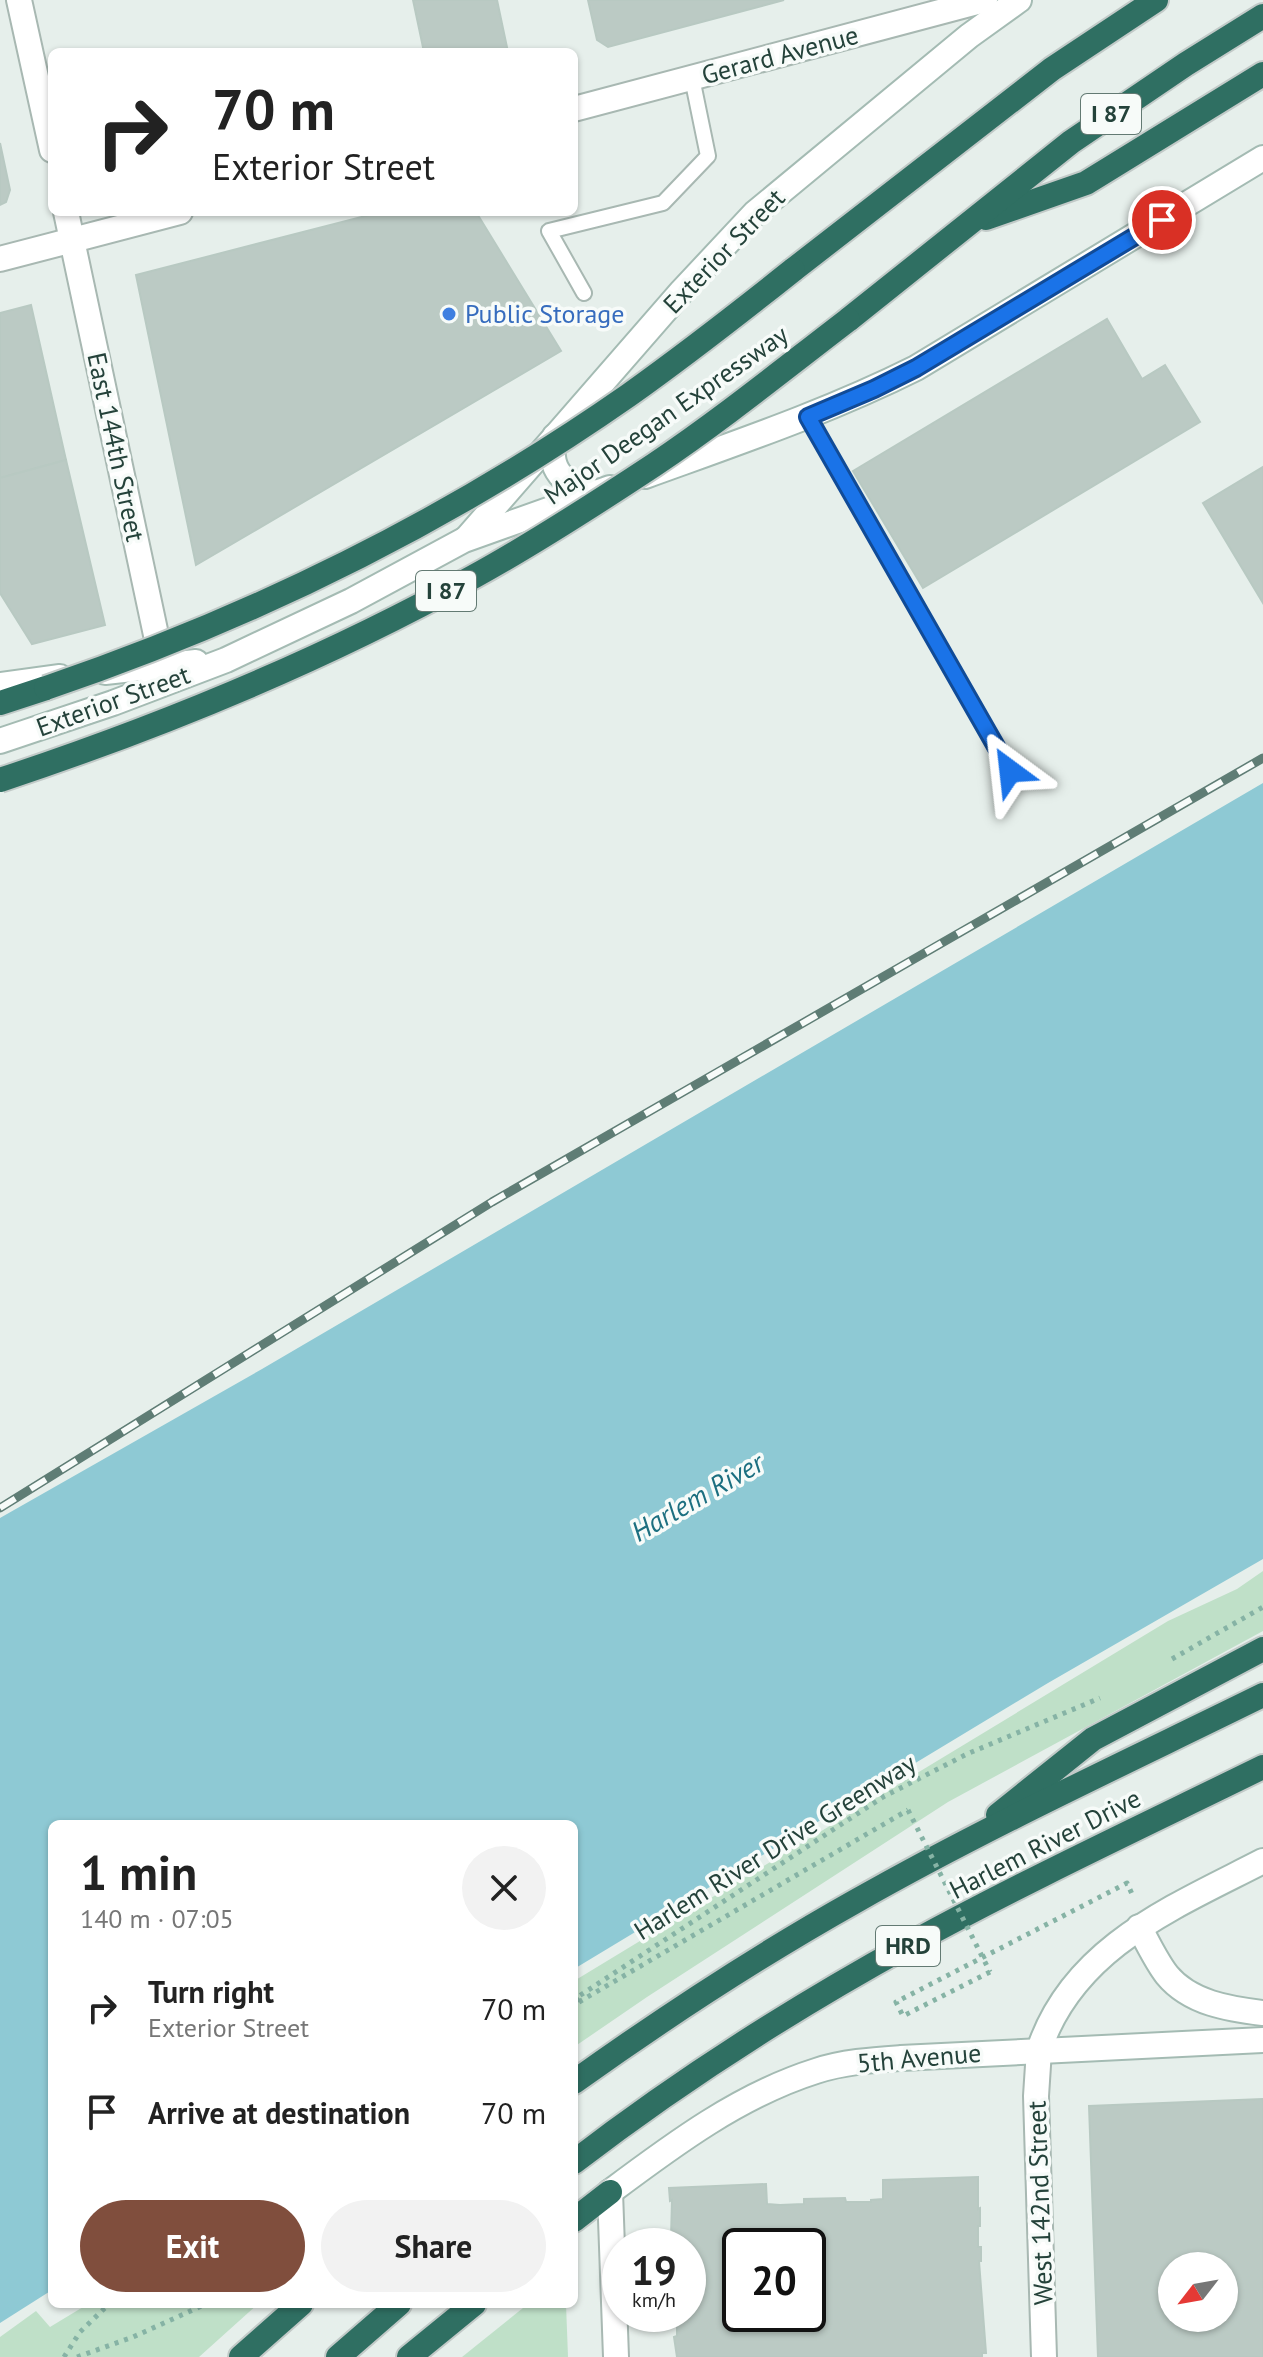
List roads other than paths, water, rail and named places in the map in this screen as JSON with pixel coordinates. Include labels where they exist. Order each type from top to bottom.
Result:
[{"type":"highway","points":[[1052,69],[1123,0]]},
{"type":"highway","name":"Major Deegan Expressway","points":[[0,703],[105,668],[221,621],[344,564],[530,460],[628,395],[1052,69],[1156,0]]},
{"type":"highway","name":"Major Deegan Expressway","points":[[0,780],[233,693],[356,638],[463,582],[547,533],[707,428],[1071,142],[1263,16]]},
{"type":"highway","points":[[969,224],[1086,183],[1263,74]]},
{"type":"highway","points":[[0,693],[46,688]]},
{"type":"highway","points":[[962,1844],[1093,1739],[1263,1649]]},
{"type":"highway","name":"Harlem River Drive","points":[[578,2079],[742,1968],[857,1900],[962,1844],[1263,1695]]},
{"type":"highway","name":"Harlem River Drive","points":[[578,2159],[684,2083],[803,2006],[884,1959],[1029,1882],[1263,1767]]},
{"type":"highway","points":[[578,2217],[610,2192]]},
{"type":"highway","points":[[241,2357],[296,2308]]},
{"type":"highway","points":[[338,2357],[394,2308]]},
{"type":"highway","points":[[409,2357],[469,2308]]},
{"type":"main road","points":[[19,0],[48,132]]},
{"type":"main road","name":"Gerard Avenue","points":[[578,108],[985,0]]},
{"type":"main road","name":"Exterior Street","points":[[464,540],[710,259],[755,213],[969,36],[1019,0]]},
{"type":"main road","name":"Exterior Street","points":[[0,685],[165,674],[226,660],[351,601],[464,540],[808,417],[874,389],[956,345],[1263,158]]},
{"type":"main road","name":"East 144th Street","points":[[67,216],[165,674]]},
{"type":"main road","points":[[0,259],[165,216]]},
{"type":"main road","points":[[555,436],[551,453],[554,466],[577,489],[596,493]]},
{"type":"main road","name":"Exterior Street","points":[[0,741],[165,674]]},
{"type":"main road","points":[[1039,2050],[1054,2014],[1106,1952],[1139,1927],[1263,1861]]},
{"type":"main road","points":[[1139,1927],[1167,1975],[1188,1995],[1224,2007],[1263,2013]]},
{"type":"main road","name":"5th Avenue","points":[[610,2192],[740,2103],[819,2070],[872,2060],[1263,2040]]},
{"type":"main road","name":"West 142nd Street","points":[[1039,2050],[1036,2096],[1044,2357]]},
{"type":"main road","points":[[610,2192],[616,2357]]},
{"type":"lane","points":[[584,293],[549,231],[663,203],[708,156],[692,78]]},
{"type":"lane","points":[[808,417],[1010,771]]},
{"type":"water","name":"Harlem River","points":[[1263,783],[1263,1559],[1048,1683],[578,1967],[578,1820],[48,1820],[48,2293],[0,2323],[0,1518],[262,1369]]},
{"type":"railway","points":[[0,1508],[492,1202],[1263,758]]},
{"type":"place","name":"Public Storage","points":[[449,314]]}]
